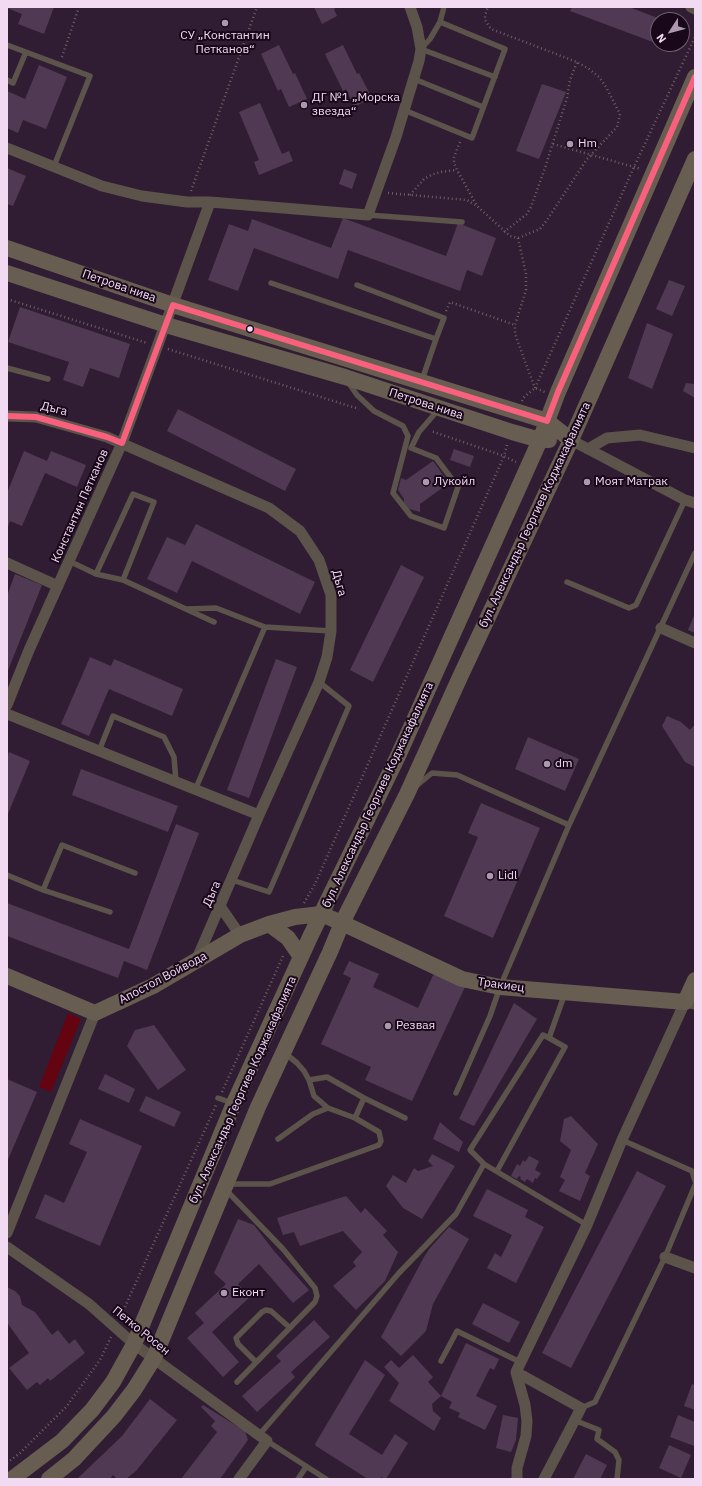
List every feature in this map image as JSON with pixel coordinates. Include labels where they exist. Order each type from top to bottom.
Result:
[{"type":"main road","name":"бул. Александър Георгиев Коджакафалията","points":[[12,1479],[62,1441],[92,1410],[113,1382],[134,1344],[223,1100],[301,957],[398,756],[540,440],[561,385],[695,77]]},
{"type":"main road","name":"бул. Александър Георгиев Коджакафалията","points":[[49,1479],[74,1459],[114,1416],[134,1390],[154,1358],[258,1107],[330,952],[342,922],[407,794],[571,440],[695,159]]},
{"type":"main road","name":"Петрова нива","points":[[7,248],[173,305],[547,421],[571,440]]},
{"type":"main road","name":"Петрова нива","points":[[7,273],[166,324],[345,377],[540,440],[571,440]]},
{"type":"main road","name":"Апостол Войвода","points":[[95,1013],[153,986],[240,935],[269,924],[296,917],[321,914]]},
{"type":"main road","name":"Тракиец","points":[[321,914],[342,922],[462,979],[500,987],[690,1003]]},
{"type":"main road","points":[[269,924],[288,938],[301,957]]},
{"type":"main road","points":[[7,976],[95,1013]]},
{"type":"main road","points":[[690,1003],[695,980]]},
{"type":"street","points":[[7,148],[102,186],[142,196],[187,202],[210,202],[368,214],[377,192],[419,61],[421,48],[417,27],[410,7]]},
{"type":"street","points":[[691,7],[695,9]]},
{"type":"street","name":"Константин Петканов","points":[[7,705],[28,650],[122,443],[210,202]]},
{"type":"street","name":"Дъга","points":[[7,416],[36,417],[107,437],[269,508],[300,531],[319,560],[331,595],[331,631],[327,657],[319,682],[259,815],[196,962]]},
{"type":"street","points":[[588,449],[606,438],[640,435],[695,448]]},
{"type":"street","name":"Петрова нива","points":[[571,440],[690,501]]},
{"type":"street","points":[[7,563],[58,586]]},
{"type":"street","points":[[661,628],[695,643]]},
{"type":"street","points":[[7,714],[259,815]]},
{"type":"street","points":[[220,906],[240,935]]},
{"type":"street","points":[[213,923],[215,931],[224,945]]},
{"type":"street","points":[[517,1479],[517,1468],[526,1436],[527,1421],[526,1405],[518,1367],[587,1225],[622,1140],[690,1003]]},
{"type":"street","points":[[7,1233],[95,1013]]},
{"type":"street","name":"Петко Росен","points":[[7,1246],[89,1304],[134,1344],[263,1438]]},
{"type":"street","points":[[665,1257],[695,1268]]},
{"type":"street","points":[[518,1367],[581,1408],[544,1479]]},
{"type":"street","points":[[239,1479],[263,1438]]},
{"type":"lane","points":[[444,7],[440,22],[430,39],[421,48],[495,77]]},
{"type":"lane","points":[[404,110],[472,138],[505,49],[440,22]]},
{"type":"lane","points":[[7,44],[90,76],[54,166]]},
{"type":"lane","points":[[7,80],[14,83],[26,52]]},
{"type":"lane","points":[[414,79],[483,107]]},
{"type":"lane","points":[[368,214],[462,222]]},
{"type":"lane","points":[[271,283],[436,339]]},
{"type":"lane","points":[[357,286],[444,318],[421,382]]},
{"type":"lane","points":[[7,368],[48,379]]},
{"type":"lane","points":[[345,377],[357,395],[374,411],[403,426],[408,436],[408,447],[394,493],[411,516],[444,528],[458,487],[436,458],[408,447]]},
{"type":"lane","points":[[408,447],[440,408]]},
{"type":"lane","points":[[96,574],[132,494],[154,502],[123,580]]},
{"type":"lane","points":[[567,582],[629,608],[636,604],[690,501]]},
{"type":"lane","points":[[456,1093],[490,1016],[500,987],[569,825],[695,553]]},
{"type":"lane","points":[[69,561],[96,574],[123,580],[185,610],[214,622]]},
{"type":"lane","points":[[185,610],[216,608],[265,627],[331,631]]},
{"type":"lane","points":[[195,790],[265,627]]},
{"type":"lane","points":[[232,880],[269,892],[349,706],[319,682]]},
{"type":"lane","points":[[99,751],[113,716],[164,737],[174,757],[176,782]]},
{"type":"lane","points":[[407,794],[432,773],[456,775],[569,825]]},
{"type":"lane","points":[[43,890],[62,845],[135,873]]},
{"type":"lane","points":[[7,875],[43,890],[110,912]]},
{"type":"lane","points":[[549,1038],[565,992]]},
{"type":"lane","points":[[497,1171],[565,1047],[543,1035],[470,1150],[484,1164],[587,1225]]},
{"type":"lane","points":[[225,1186],[270,1184],[379,1145],[381,1141],[379,1132],[355,1118],[328,1108],[314,1096],[309,1080],[304,1071],[298,1063],[284,1052]]},
{"type":"lane","points":[[309,1080],[327,1077],[364,1098],[405,1118]]},
{"type":"lane","points":[[355,1118],[364,1098]]},
{"type":"lane","points":[[278,1139],[313,1114],[328,1108]]},
{"type":"lane","points":[[622,1140],[692,1171],[695,1181]]},
{"type":"lane","points":[[326,1479],[263,1438],[399,1273],[456,1214],[484,1164]]},
{"type":"lane","points":[[581,1408],[595,1402],[665,1257],[695,1185]]},
{"type":"lane","points":[[225,1186],[283,1249],[315,1288],[316,1296],[315,1302],[237,1382]]},
{"type":"lane","points":[[256,1362],[238,1344],[236,1338],[262,1312],[266,1310],[271,1311],[289,1327]]},
{"type":"lane","points":[[441,1361],[457,1331],[518,1367]]},
{"type":"lane","points":[[574,1420],[599,1430],[597,1439],[615,1452],[619,1460],[617,1479]]},
{"type":"lane","points":[[298,1479],[306,1467]]},
{"type":"path","points":[[59,65],[79,7]]},
{"type":"path","points":[[187,202],[257,7]]},
{"type":"path","points":[[463,134],[454,157],[456,170],[477,206],[504,232],[510,236],[518,238],[540,229],[590,154],[617,127],[620,114],[599,77],[577,62],[491,29],[485,20],[488,7]]},
{"type":"path","points":[[518,238],[526,274],[526,290],[515,325],[515,334],[535,388],[634,167],[695,37]]},
{"type":"path","points":[[504,232],[527,214],[531,207],[553,144],[567,98],[570,80],[577,62]]},
{"type":"path","points":[[553,144],[654,172]]},
{"type":"path","points":[[410,195],[424,179],[431,175],[456,170]]},
{"type":"path","points":[[377,192],[462,199],[477,206]]},
{"type":"path","points":[[7,299],[357,409],[374,411]]},
{"type":"path","points":[[444,318],[450,302],[515,325]]},
{"type":"path","points":[[296,917],[315,884],[504,456],[423,428]]},
{"type":"path","points":[[7,1463],[20,1453],[66,1407],[100,1360],[223,1100],[284,954],[288,938]]},
{"type":"shaded area","points":[[68,1013],[81,1019],[51,1092],[39,1087]]},
{"type":"building","points":[[7,7],[54,7],[44,34],[18,24],[22,14]]},
{"type":"building","points":[[314,7],[337,7],[334,9],[337,16],[322,24]]},
{"type":"building","points":[[572,7],[629,7],[650,15],[650,41],[570,11]]},
{"type":"building","points":[[279,45],[293,74],[295,73],[307,99],[289,107],[281,89],[278,91],[261,54]]},
{"type":"building","points":[[343,45],[357,74],[359,73],[372,98],[354,107],[346,89],[343,91],[325,54]]},
{"type":"building","points":[[39,65],[67,77],[46,129],[23,120],[18,133],[7,128],[7,91],[25,99]]},
{"type":"building","points":[[542,84],[566,92],[539,159],[516,151]]},
{"type":"building","points":[[260,103],[282,154],[289,151],[293,161],[259,175],[254,162],[259,160],[239,112]]},
{"type":"building","points":[[7,168],[26,176],[13,206],[7,204]]},
{"type":"building","points":[[344,169],[357,174],[352,189],[339,184]]},
{"type":"building","points":[[343,218],[446,256],[458,223],[496,238],[482,276],[467,270],[460,291],[348,250],[338,279],[254,248],[238,291],[208,280],[229,224],[248,231],[252,219],[331,248]]},
{"type":"building","points":[[669,280],[685,286],[672,316],[656,309]]},
{"type":"building","points":[[20,307],[130,344],[119,378],[90,368],[83,387],[63,380],[69,362],[8,342]]},
{"type":"building","points":[[647,323],[673,334],[652,389],[628,378]]},
{"type":"building","points":[[686,383],[695,384],[695,398],[683,391]]},
{"type":"building","points":[[178,409],[296,469],[285,491],[167,431]]},
{"type":"building","points":[[454,449],[474,456],[470,467],[450,460]]},
{"type":"building","points":[[24,451],[47,461],[51,451],[86,465],[77,487],[45,473],[22,526],[10,521],[7,529],[7,493]]},
{"type":"building","points":[[433,461],[449,483],[420,504],[420,512],[409,509],[404,503],[404,499],[398,490],[401,478],[406,480]]},
{"type":"building","points":[[196,524],[315,582],[300,614],[192,561],[177,593],[147,579],[167,537],[185,545]]},
{"type":"building","points":[[401,565],[424,577],[373,682],[350,670]]},
{"type":"building","points":[[15,574],[42,585],[7,673],[7,596]]},
{"type":"building","points":[[695,613],[695,633],[688,630]]},
{"type":"building","points":[[90,657],[111,666],[114,659],[183,689],[172,716],[109,689],[89,736],[61,724]]},
{"type":"building","points":[[276,659],[297,667],[249,798],[227,790]]},
{"type":"building","points":[[667,716],[681,722],[690,730],[695,724],[695,767],[685,762],[662,726]]},
{"type":"building","name":"dm","points":[[528,737],[579,759],[565,791],[515,769]]},
{"type":"building","points":[[9,752],[30,761],[7,816],[7,758]]},
{"type":"building","points":[[81,769],[178,806],[168,832],[72,795]]},
{"type":"building","name":"Lidl","points":[[481,803],[540,828],[493,938],[444,916],[478,837],[468,833]]},
{"type":"building","points":[[176,824],[199,833],[147,970],[124,961],[118,978],[7,936],[7,903],[129,949]]},
{"type":"building","name":"Резвая","points":[[349,961],[379,974],[373,987],[418,1008],[434,973],[465,987],[412,1101],[365,1080],[371,1067],[321,1044],[351,978],[343,974]]},
{"type":"building","points":[[514,1003],[537,1019],[474,1126],[459,1119]]},
{"type":"building","points":[[154,1025],[186,1070],[158,1090],[127,1046],[135,1030]]},
{"type":"building","points":[[105,1074],[135,1089],[129,1103],[98,1089]]},
{"type":"building","points":[[7,1079],[37,1092],[7,1162]]},
{"type":"building","points":[[146,1096],[181,1112],[174,1127],[139,1111]]},
{"type":"building","points":[[571,1116],[598,1144],[585,1173],[590,1176],[580,1201],[559,1191],[565,1180],[560,1177],[571,1150],[560,1141],[564,1119]]},
{"type":"building","points":[[80,1119],[142,1146],[100,1246],[35,1218],[45,1194],[64,1203],[87,1152],[69,1144]]},
{"type":"building","points":[[440,1122],[463,1142],[459,1152],[433,1139]]},
{"type":"building","points":[[432,1154],[455,1166],[422,1219],[403,1208],[386,1186],[393,1175],[406,1183],[414,1168],[418,1171],[433,1166],[428,1161]]},
{"type":"building","points":[[529,1156],[539,1161],[535,1170],[541,1173],[537,1179],[535,1178],[533,1183],[527,1179],[525,1182],[520,1179],[521,1177],[519,1176],[517,1179],[511,1176],[517,1164],[520,1166],[523,1160],[525,1162]]},
{"type":"building","points":[[637,1171],[666,1186],[571,1368],[542,1353]]},
{"type":"building","points":[[487,1189],[528,1210],[525,1217],[544,1227],[516,1283],[487,1268],[495,1253],[501,1257],[512,1235],[473,1216]]},
{"type":"building","points":[[346,1196],[361,1213],[365,1208],[387,1231],[383,1235],[398,1252],[385,1281],[356,1310],[333,1286],[356,1266],[353,1262],[362,1252],[343,1231],[300,1246],[294,1232],[283,1235],[277,1218]]},
{"type":"building","points":[[238,1219],[254,1225],[274,1251],[309,1290],[293,1303],[259,1264],[238,1284],[250,1297],[212,1332],[239,1362],[223,1377],[187,1338],[204,1323],[195,1313],[226,1284],[214,1273]]},
{"type":"building","points":[[449,1227],[469,1239],[433,1304],[426,1331],[401,1356],[381,1337],[424,1257]]},
{"type":"building","points":[[7,1287],[15,1291],[20,1296],[22,1305],[35,1312],[52,1335],[58,1330],[69,1344],[75,1339],[85,1353],[50,1381],[48,1378],[40,1385],[37,1382],[27,1390],[9,1368],[29,1353],[7,1324]]},
{"type":"building","points":[[483,1303],[520,1322],[509,1343],[472,1324]]},
{"type":"building","points":[[314,1320],[330,1337],[291,1372],[295,1377],[257,1412],[242,1396],[281,1361],[276,1356]]},
{"type":"building","points":[[466,1343],[499,1359],[494,1370],[490,1368],[476,1396],[497,1406],[485,1430],[458,1417],[460,1413],[449,1408],[452,1402],[441,1396]]},
{"type":"building","points":[[413,1355],[433,1377],[428,1382],[441,1396],[432,1404],[433,1411],[441,1418],[434,1431],[389,1401],[399,1383],[384,1367],[391,1360],[399,1368]]},
{"type":"building","points":[[365,1360],[385,1375],[349,1434],[382,1455],[395,1434],[408,1443],[386,1479],[381,1477],[380,1479],[368,1479],[315,1444]]},
{"type":"building","points":[[692,1384],[695,1385],[695,1410],[684,1406]]},
{"type":"building","points":[[150,1399],[177,1420],[136,1471],[126,1479],[117,1479],[113,1475],[110,1479],[77,1479],[122,1436]]},
{"type":"building","points":[[203,1405],[245,1431],[248,1440],[220,1479],[181,1479],[217,1432],[211,1426],[215,1421],[201,1407]]},
{"type":"building","points":[[503,1415],[518,1418],[516,1440],[511,1452],[496,1448]]},
{"type":"building","points":[[678,1415],[695,1422],[694,1446],[670,1437]]},
{"type":"building","points":[[669,1445],[691,1455],[681,1478],[659,1468]]},
{"type":"building","points":[[586,1454],[607,1465],[600,1479],[573,1479]]},
{"type":"transit line","points":[[7,416],[36,417],[107,437],[122,443],[173,305],[547,421],[558,392],[695,77]]},
{"type":"place","name":"СУ „Константин Петканов“","points":[[225,23]]},
{"type":"place","name":"ДГ №1 „Морска звезда“","points":[[304,105]]},
{"type":"place","name":"Hm","points":[[570,144]]},
{"type":"place","name":"Лукойл","points":[[426,482]]},
{"type":"place","name":"Моят Матрак","points":[[587,482]]},
{"type":"place","name":"dm","points":[[547,764]]},
{"type":"place","name":"Lidl","points":[[490,876]]},
{"type":"place","name":"Резвая","points":[[388,1026]]},
{"type":"place","name":"Еконт","points":[[224,1293]]}]
